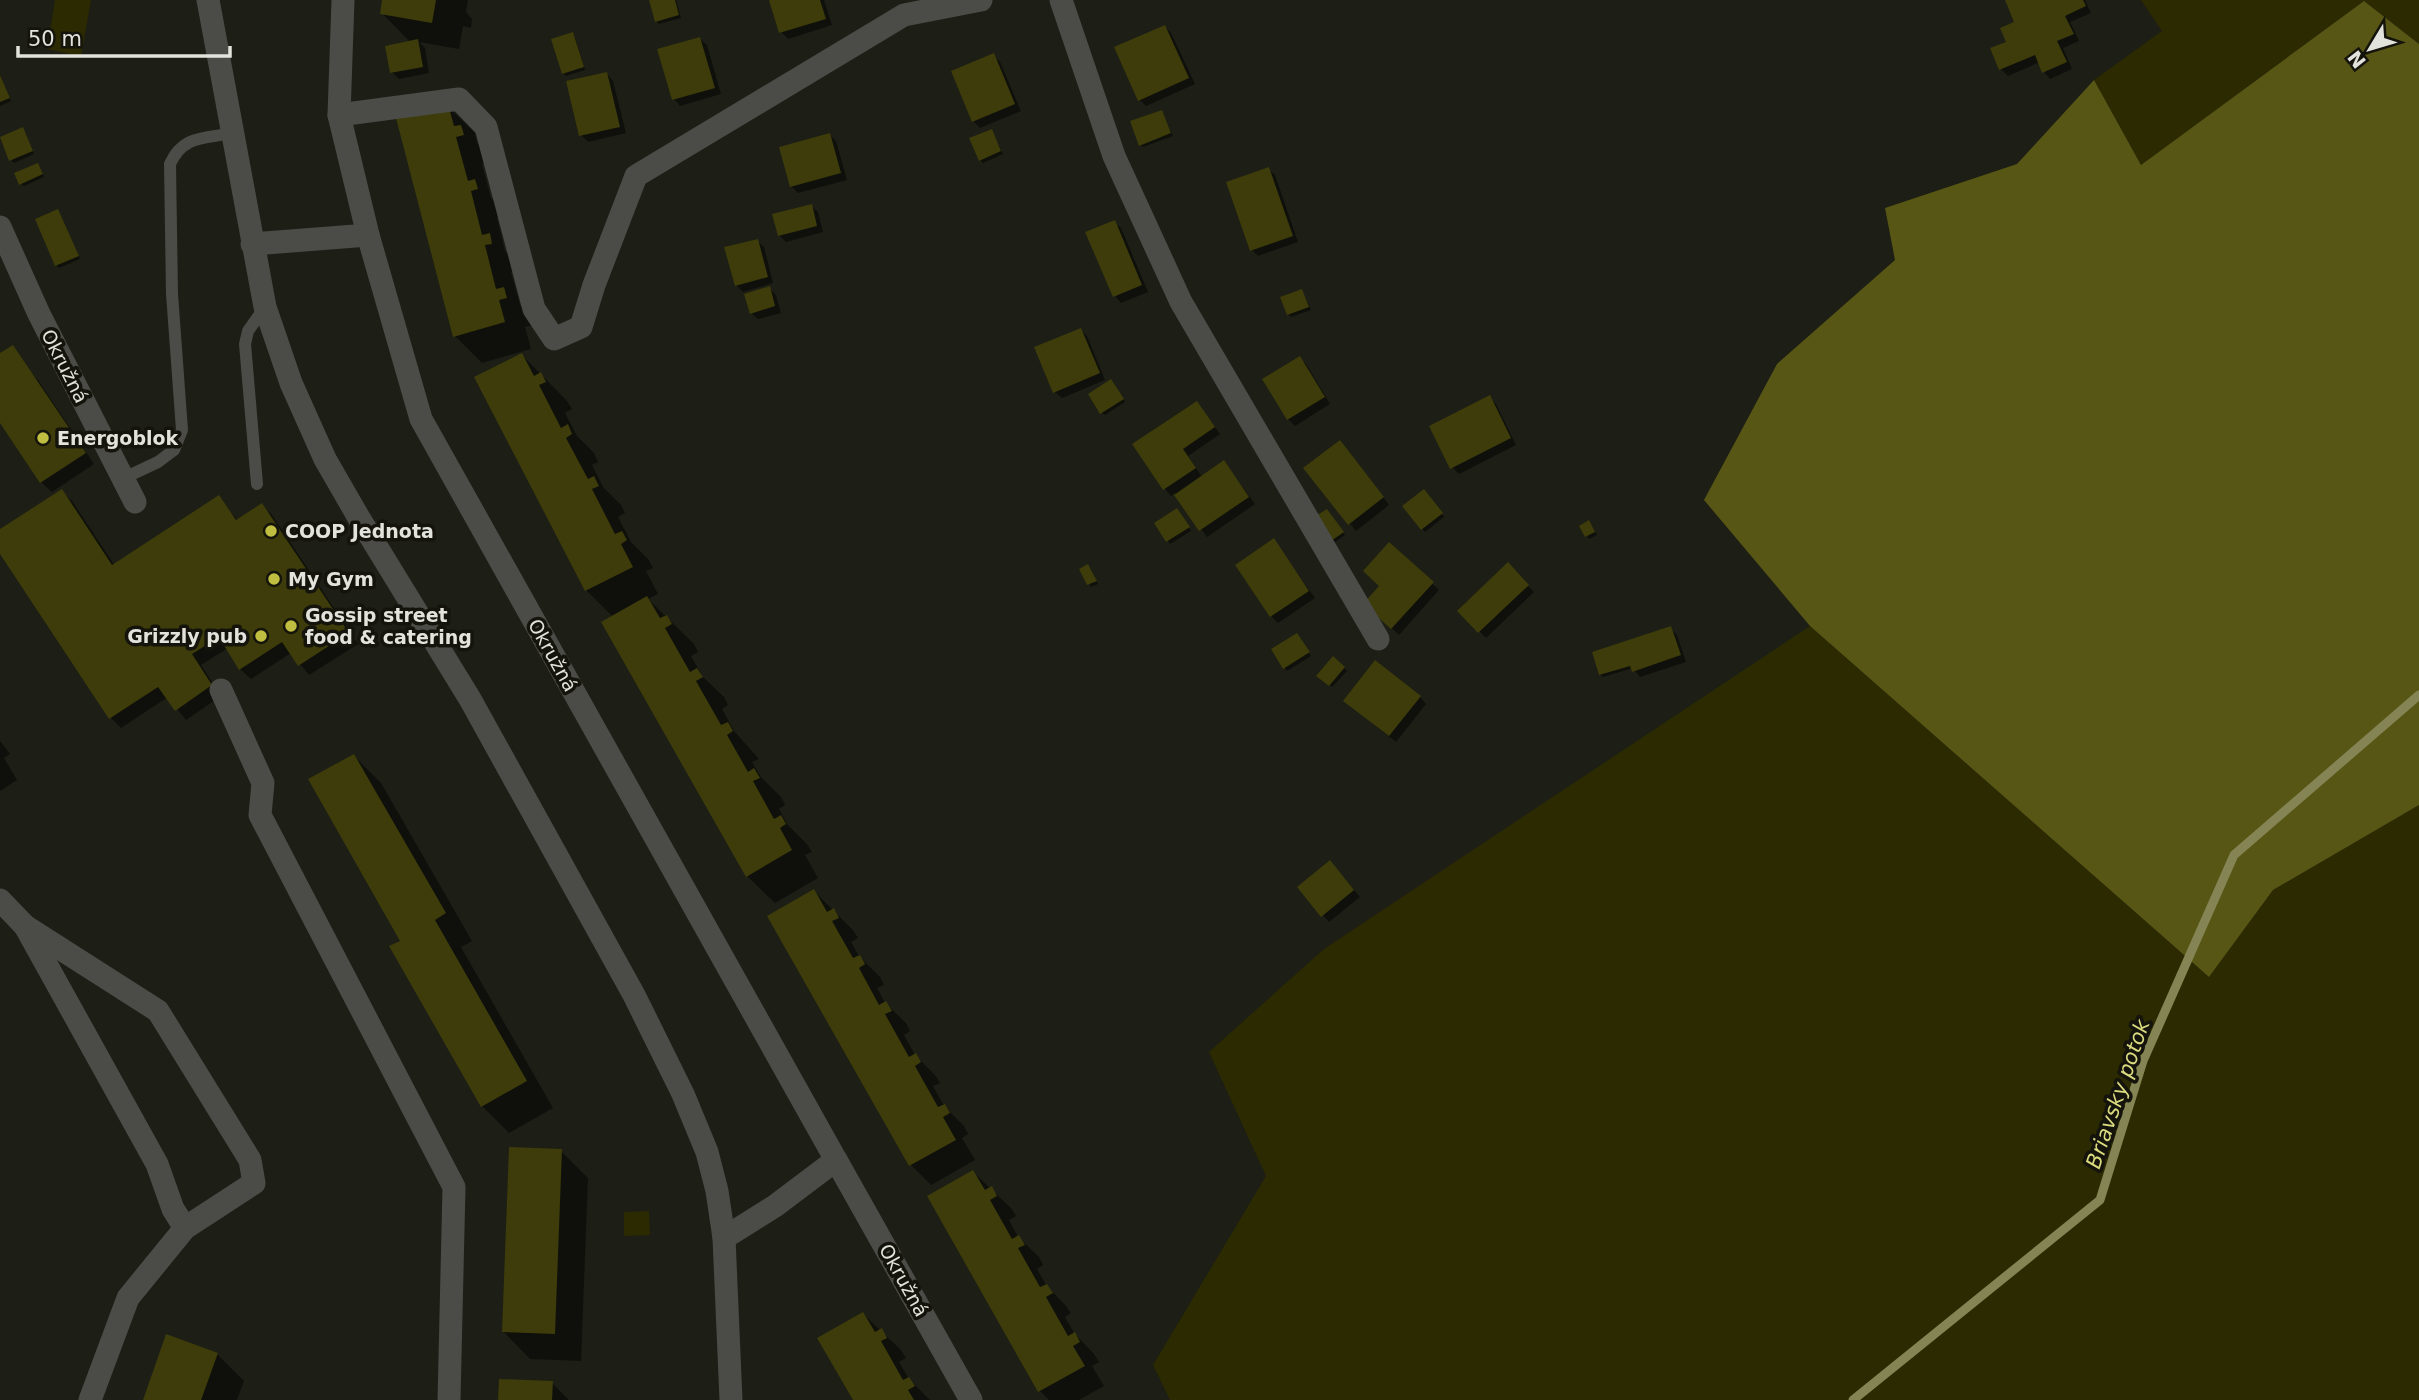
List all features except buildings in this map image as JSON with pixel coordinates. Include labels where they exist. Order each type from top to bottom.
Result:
[{"type":"street","points":[[208,0],[265,307],[290,383],[325,459],[470,699],[634,995],[677,1082],[707,1152],[717,1191],[724,1238],[731,1400]]},
{"type":"street","name":"Okružná","points":[[343,0],[339,115],[368,235],[421,419],[971,1400]]},
{"type":"street","points":[[339,115],[459,99],[486,127],[534,309],[554,339],[581,327],[594,285],[636,176],[904,15],[981,0]]},
{"type":"street","points":[[1061,0],[1114,156],[1181,302],[1378,639]]},
{"type":"street","name":"Okružná","points":[[0,227],[39,314],[135,502]]},
{"type":"street","points":[[252,244],[368,235]]},
{"type":"street","points":[[221,690],[263,783],[260,815],[454,1187],[449,1400]]},
{"type":"street","points":[[0,901],[25,926],[158,1011],[250,1160],[254,1183],[185,1227],[128,1298],[90,1400]]},
{"type":"street","points":[[25,926],[157,1164],[173,1209],[185,1227]]},
{"type":"street","points":[[724,1238],[775,1206],[836,1160]]},
{"type":"lane","points":[[124,478],[158,462],[174,450],[182,430],[172,294],[170,164],[177,150],[187,142],[232,133]]},
{"type":"lane","points":[[257,484],[245,344],[247,331],[265,307]]},
{"type":"shaded area","points":[[55,0],[91,0],[81,56],[47,49]]},
{"type":"shaded area","points":[[2141,0],[2419,0],[2419,44],[2364,1],[2141,165],[2094,80],[2162,31]]},
{"type":"shaded area","points":[[2364,1],[2419,44],[2419,805],[2273,890],[2209,977],[1810,626],[1704,500],[1777,364],[1895,260],[1885,208],[2017,164],[2094,80],[2141,165]]},
{"type":"shaded area","points":[[1810,626],[2209,977],[2273,890],[2419,805],[2419,1400],[1170,1400],[1153,1365],[1266,1176],[1209,1052],[1324,949]]},
{"type":"shaded area","points":[[649,1211],[650,1235],[624,1236],[624,1212]]},
{"type":"waterway","name":"Briavsky potok","points":[[1853,1400],[2100,1200],[2143,1061],[2234,855],[2419,695]]},
{"type":"place","name":"Energoblok","points":[[43,438]]},
{"type":"place","name":"COOP Jednota","points":[[271,531]]},
{"type":"place","name":"My Gym","points":[[274,579]]},
{"type":"place","name":"Gossip street food & catering","points":[[291,626]]},
{"type":"place","name":"Grizzly pub","points":[[261,636]]}]
